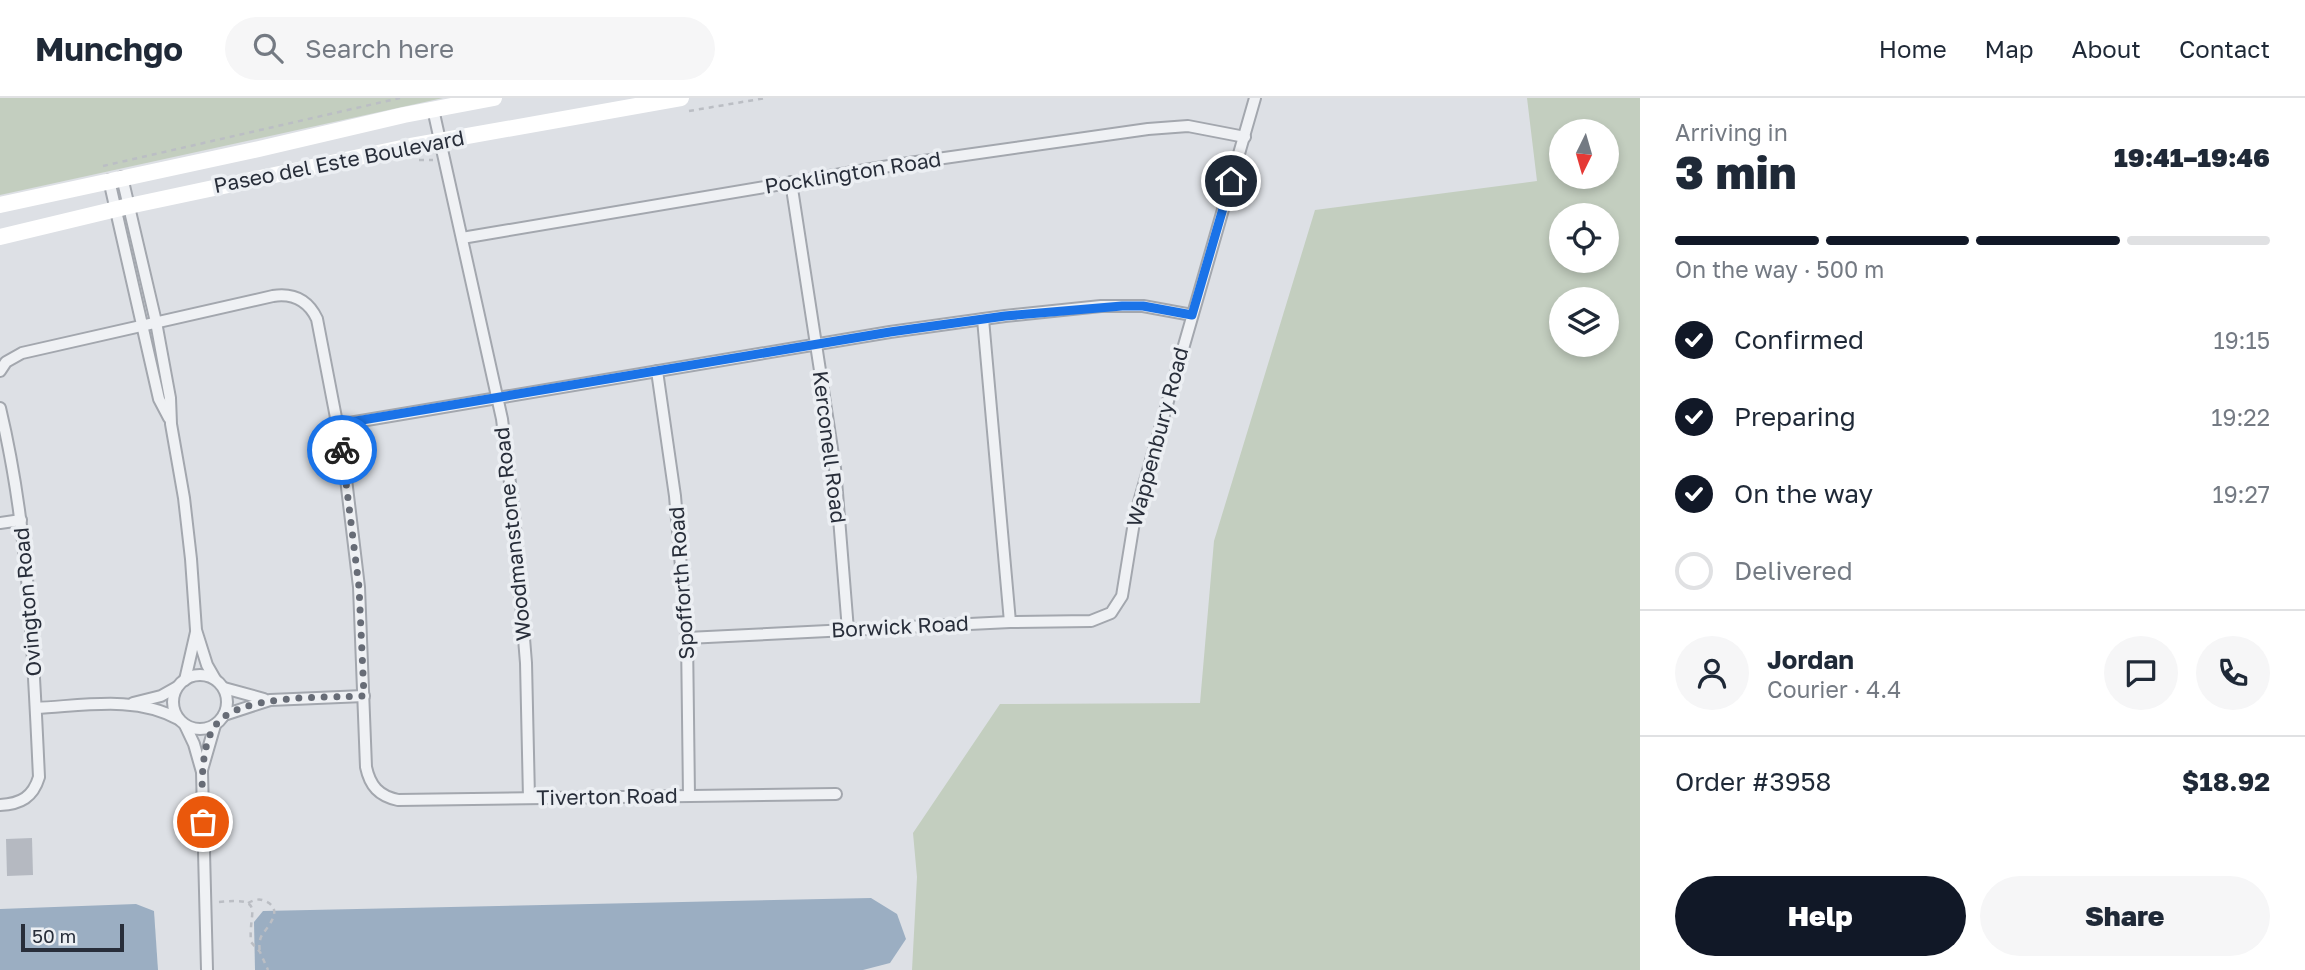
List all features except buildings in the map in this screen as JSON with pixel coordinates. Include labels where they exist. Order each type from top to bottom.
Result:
[{"type":"main road","name":"Paseo del Este Boulevard","points":[[0,205],[494,98]]},
{"type":"main road","name":"Paseo del Este Boulevard","points":[[0,237],[123,208],[440,141],[681,98]]},
{"type":"street","name":"Wappenbury Road","points":[[1111,613],[1122,596],[1135,516],[1255,98]]},
{"type":"street","name":"Woodmanstone Road","points":[[433,110],[497,398],[514,515],[526,663],[529,798]]},
{"type":"street","name":"Pocklington Road","points":[[462,238],[895,164],[1148,129],[1188,126],[1245,138]]},
{"type":"street","points":[[116,179],[156,322],[170,398],[171,424],[191,559],[196,630],[206,665],[224,688],[228,701],[224,715],[215,725],[208,743],[202,772],[206,970]]},
{"type":"street","name":"Kerconell Road","points":[[791,182],[835,468],[848,630]]},
{"type":"street","points":[[123,208],[142,325],[159,399],[171,424]]},
{"type":"street","points":[[0,371],[6,362],[22,353],[283,295],[295,296],[312,309],[317,319],[343,454],[359,587],[364,696],[270,700],[224,715]]},
{"type":"street","points":[[337,425],[983,319],[1101,306],[1143,306],[1192,315]]},
{"type":"street","points":[[983,319],[1010,622]]},
{"type":"street","name":"Spofforth Road","points":[[657,371],[675,496],[687,638],[690,796]]},
{"type":"street","name":"Ovington Road","points":[[0,408],[21,520],[31,610],[39,777],[37,787],[31,795],[12,804],[0,805]]},
{"type":"street","points":[[0,523],[21,520]]},
{"type":"street","name":"Borwick Road","points":[[687,638],[1010,622],[1091,621],[1111,613]]},
{"type":"street","points":[[196,630],[181,683],[173,696],[173,706],[192,738],[202,772]]},
{"type":"street","points":[[36,708],[127,704],[161,696],[200,675],[215,679]]},
{"type":"street","points":[[224,688],[270,700]]},
{"type":"street","name":"Tiverton Road","points":[[364,696],[366,767],[372,786],[380,793],[398,800],[836,794]]},
{"type":"street","points":[[127,704],[157,710],[200,729],[215,725]]},
{"type":"path","points":[[93,168],[400,98]]},
{"type":"path","points":[[219,902],[238,900],[247,904],[254,913],[251,942],[260,952],[268,970]]},
{"type":"path","points":[[247,904],[257,900],[265,901],[271,905],[274,913],[272,924],[261,937],[260,952]]},
{"type":"green space","points":[[0,98],[443,98],[0,195]]},
{"type":"green space","points":[[1527,98],[1640,98],[1640,970],[912,970],[917,877],[913,833],[1000,704],[1200,703],[1214,541],[1315,210],[1537,181]]},
{"type":"water","points":[[871,898],[897,914],[906,939],[890,963],[863,970],[255,970],[254,922],[263,911]]},
{"type":"water","points":[[136,904],[154,911],[158,970],[0,970],[0,909]]},
{"type":"way so far","points":[[203,822],[202,772],[211,734],[224,715],[270,700],[364,696],[359,587],[342,450]]},
{"type":"route","points":[[342,450],[338,424],[890,332],[1101,306],[1143,306],[1192,315],[1231,181]]}]
